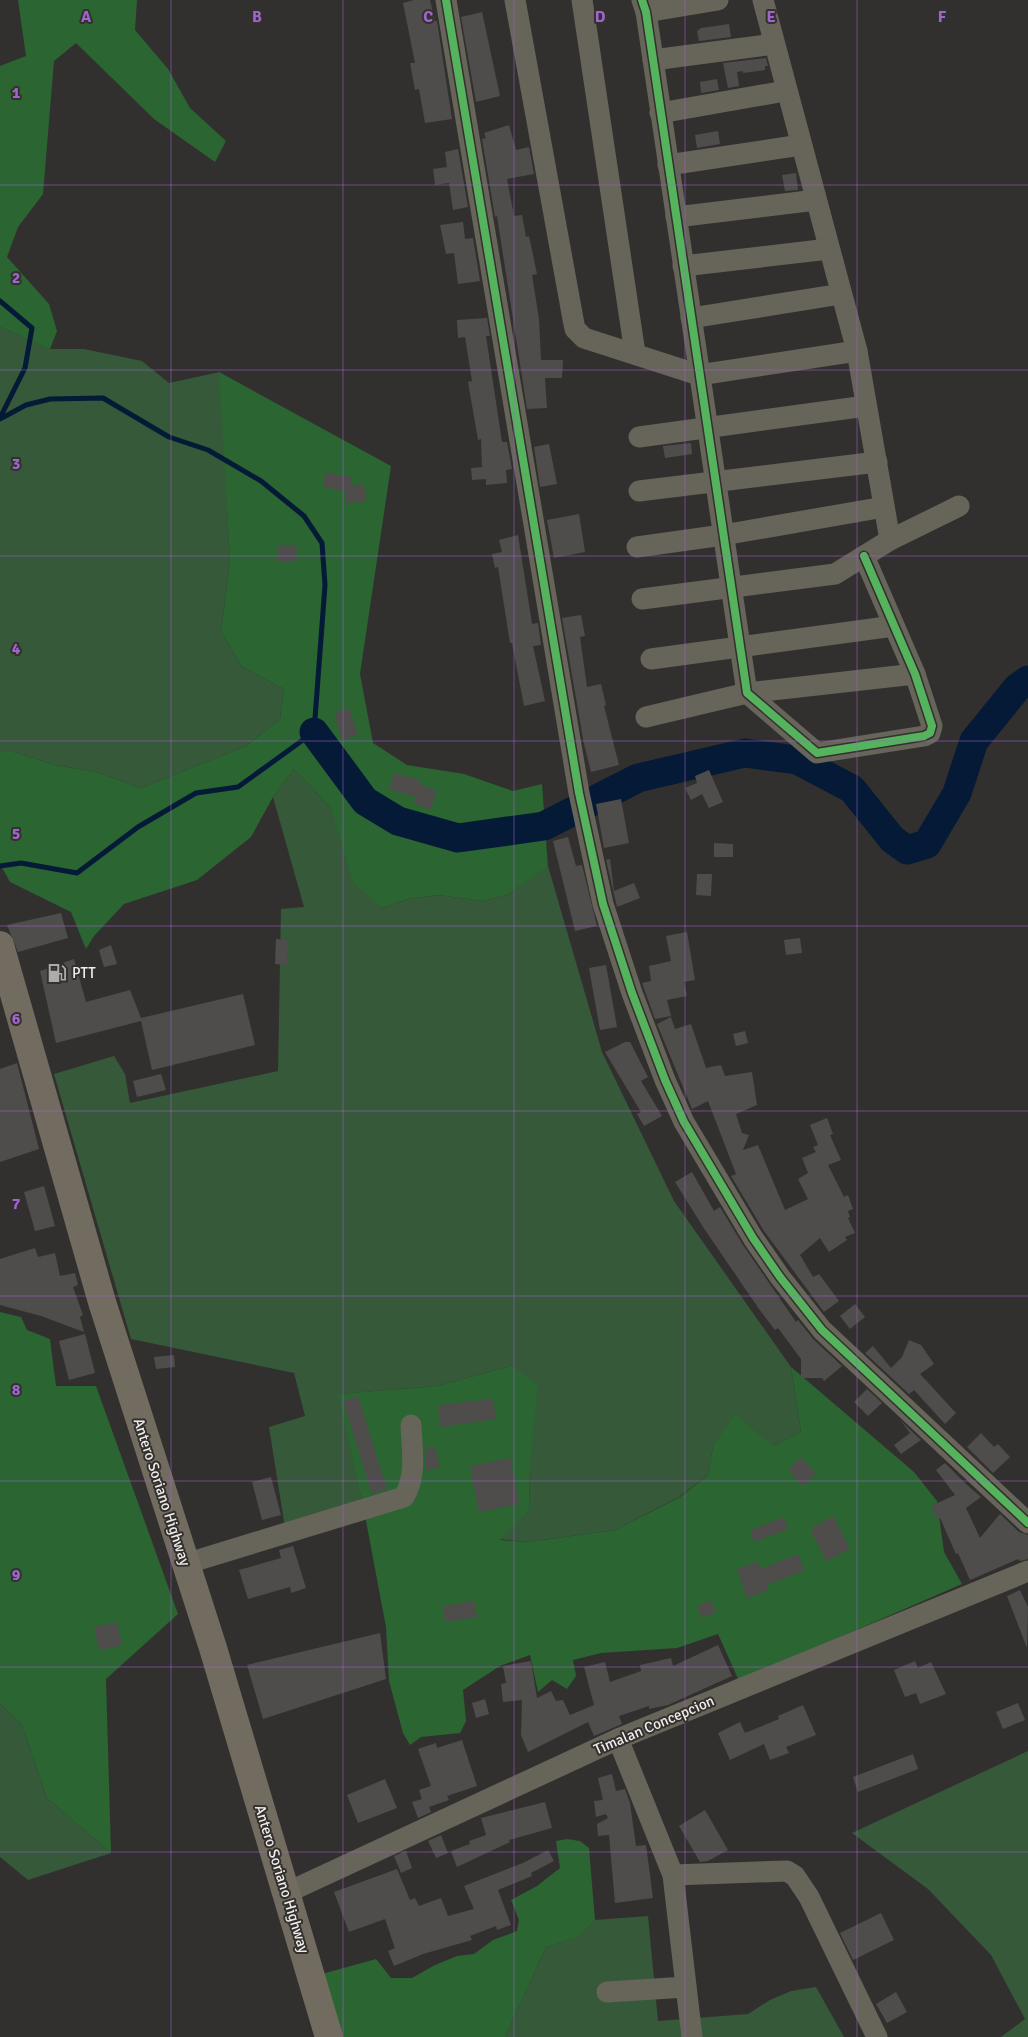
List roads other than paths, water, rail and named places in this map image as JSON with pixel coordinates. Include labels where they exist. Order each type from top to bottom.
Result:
[{"type":"main road","name":"Antero Soriano Highway","points":[[0,945],[102,1302],[213,1648],[329,2037]]},
{"type":"street","points":[[446,0],[579,793],[604,904],[632,994],[665,1080],[684,1122],[753,1238],[780,1277],[822,1330],[1028,1523]]},
{"type":"street","points":[[515,0],[575,329],[584,338],[699,375],[857,351]]},
{"type":"street","points":[[582,0],[635,353]]},
{"type":"street","points":[[718,0],[644,6],[746,693],[813,752],[822,754],[924,736],[930,733],[932,726],[915,674],[864,556]]},
{"type":"street","points":[[763,0],[785,91],[857,351],[890,540]]},
{"type":"street","points":[[653,60],[774,44]]},
{"type":"street","points":[[660,113],[785,91]]},
{"type":"street","points":[[668,165],[801,145]]},
{"type":"street","points":[[676,217],[816,200]]},
{"type":"street","points":[[683,266],[829,249]]},
{"type":"street","points":[[691,318],[841,294]]},
{"type":"street","points":[[639,438],[866,406]]},
{"type":"street","points":[[640,491],[877,462]]},
{"type":"street","points":[[642,599],[835,574],[890,540],[959,506]]},
{"type":"street","points":[[637,547],[723,536],[884,507]]},
{"type":"street","points":[[651,659],[894,626]]},
{"type":"street","points":[[646,717],[746,693],[915,674]]},
{"type":"street","points":[[185,1564],[404,1497],[409,1490],[413,1474],[411,1425]]},
{"type":"street","name":"Timalan Concepcion","points":[[286,1893],[618,1739],[1028,1571]]},
{"type":"street","points":[[618,1739],[673,1875],[692,2037]]},
{"type":"street","points":[[673,1875],[787,1871],[795,1876],[809,1898],[877,2037]]},
{"type":"street","points":[[607,1992],[686,1988]]},
{"type":"waterway","points":[[0,301],[32,328],[25,368],[0,418]]},
{"type":"waterway","points":[[0,419],[26,405],[50,399],[103,398],[169,437],[208,450],[261,481],[304,516],[322,543],[325,585],[314,732],[238,787],[196,793],[138,827],[77,873],[21,863],[0,866]]},
{"type":"waterway","points":[[314,732],[365,801],[398,821],[458,838],[544,826],[638,778],[745,753],[797,760],[852,789],[892,839],[907,850],[927,844],[957,793],[974,741],[1017,688],[1028,680]]},
{"type":"place","name":"PTT","points":[[57,973]]}]
